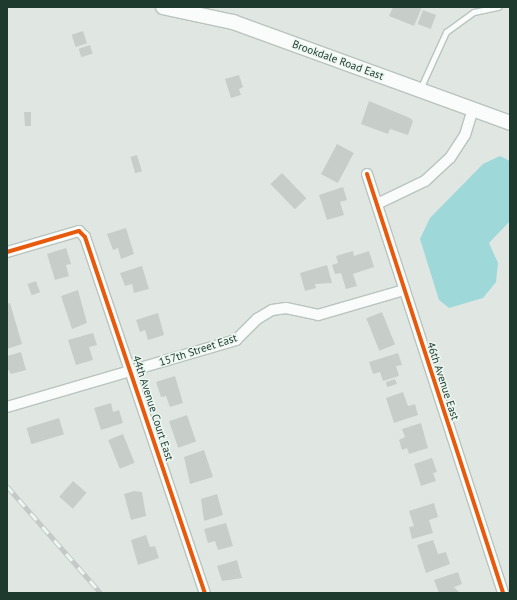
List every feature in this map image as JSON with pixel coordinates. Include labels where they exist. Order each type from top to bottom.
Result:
[{"type":"main road","name":"Brookdale Road East","points":[[163,7],[233,22],[510,123]]},
{"type":"street","points":[[377,204],[425,181],[450,158],[465,135],[473,109]]},
{"type":"street","name":"46th Avenue East","points":[[367,174],[503,593]]},
{"type":"street","name":"44th Avenue Court East","points":[[7,252],[79,231],[92,251],[205,593]]},
{"type":"street","name":"157th Street East","points":[[7,407],[236,340],[262,314],[272,310],[286,308],[318,315],[404,290]]},
{"type":"lane","points":[[420,90],[446,32],[474,12],[498,7]]},
{"type":"water","points":[[500,156],[510,161],[510,221],[489,243],[498,263],[496,282],[483,298],[449,308],[439,300],[420,239],[430,218],[483,164]]},
{"type":"building","points":[[393,7],[422,7],[414,26],[389,16]]},
{"type":"building","points":[[423,10],[436,15],[431,29],[418,24]]},
{"type":"building","points":[[83,31],[87,43],[76,47],[72,35]]},
{"type":"building","points":[[90,45],[93,54],[81,57],[79,49]]},
{"type":"building","points":[[239,75],[243,87],[239,89],[241,95],[231,98],[225,79]]},
{"type":"building","points":[[369,101],[410,118],[413,121],[408,135],[390,129],[388,134],[361,124]]},
{"type":"building","points":[[24,112],[31,112],[31,126],[25,126]]},
{"type":"building","points":[[337,144],[354,153],[338,183],[321,174]]},
{"type":"building","points":[[137,155],[142,171],[135,173],[130,157]]},
{"type":"building","points":[[282,173],[306,198],[295,209],[270,184]]},
{"type":"building","points":[[343,187],[347,200],[340,202],[344,215],[327,220],[319,195]]},
{"type":"building","points":[[126,228],[134,254],[121,259],[118,248],[113,250],[107,234]]},
{"type":"building","points":[[66,248],[71,264],[66,265],[69,276],[55,280],[47,254]]},
{"type":"building","points":[[353,251],[354,256],[369,251],[374,267],[353,274],[357,286],[346,289],[341,273],[335,274],[332,265],[338,263],[336,256]]},
{"type":"building","points":[[327,265],[332,283],[315,284],[316,288],[305,291],[300,273]]},
{"type":"building","points":[[142,266],[149,289],[134,293],[132,284],[125,286],[120,273]]},
{"type":"building","points":[[36,281],[40,292],[32,295],[28,284]]},
{"type":"building","points":[[78,290],[87,323],[72,329],[61,296]]},
{"type":"building","points":[[10,303],[22,344],[7,349],[7,304]]},
{"type":"building","points":[[382,312],[395,344],[379,351],[366,318]]},
{"type":"building","points":[[158,313],[164,335],[148,340],[145,330],[140,332],[136,320]]},
{"type":"building","points":[[93,333],[97,345],[89,347],[93,360],[76,365],[68,340]]},
{"type":"building","points":[[21,352],[26,370],[11,374],[7,368],[7,356]]},
{"type":"building","points":[[398,353],[402,365],[396,366],[399,376],[383,381],[380,372],[373,374],[369,362]]},
{"type":"building","points":[[175,376],[183,403],[170,407],[166,396],[161,397],[156,382]]},
{"type":"building","points":[[395,379],[397,384],[387,387],[386,382]]},
{"type":"building","points":[[403,392],[408,406],[415,404],[418,415],[394,423],[386,398]]},
{"type":"building","points":[[111,403],[113,412],[119,410],[123,423],[101,430],[94,408]]},
{"type":"building","points":[[187,415],[196,441],[178,448],[169,421]]},
{"type":"building","points":[[59,418],[64,434],[31,444],[26,428]]},
{"type":"building","points":[[421,423],[428,448],[409,454],[407,448],[402,450],[399,440],[405,437],[402,429]]},
{"type":"building","points":[[123,434],[135,463],[120,469],[108,440]]},
{"type":"building","points":[[204,450],[213,477],[190,484],[184,457]]},
{"type":"building","points":[[432,458],[437,472],[433,473],[436,481],[421,486],[414,464]]},
{"type":"building","points":[[73,481],[87,493],[73,509],[59,497]]},
{"type":"building","points":[[134,491],[142,492],[146,516],[131,520],[124,494]]},
{"type":"building","points":[[217,494],[223,515],[204,521],[201,499]]},
{"type":"building","points":[[434,503],[438,517],[429,520],[433,533],[412,539],[409,527],[414,526],[409,511]]},
{"type":"building","points":[[226,523],[233,546],[218,550],[215,541],[208,543],[204,529]]},
{"type":"building","points":[[146,535],[150,547],[155,546],[159,558],[138,565],[131,540]]},
{"type":"building","points":[[433,540],[438,554],[446,552],[450,564],[426,573],[417,545]]},
{"type":"building","points":[[237,560],[242,578],[222,581],[217,566]]},
{"type":"building","points":[[458,572],[462,584],[454,587],[460,593],[439,593],[434,580]]},
{"type":"railway","points":[[7,486],[101,593]]},
{"type":"cycle path","points":[[367,174],[503,593]]},
{"type":"cycle path","points":[[7,252],[79,231],[85,237],[205,593]]}]
